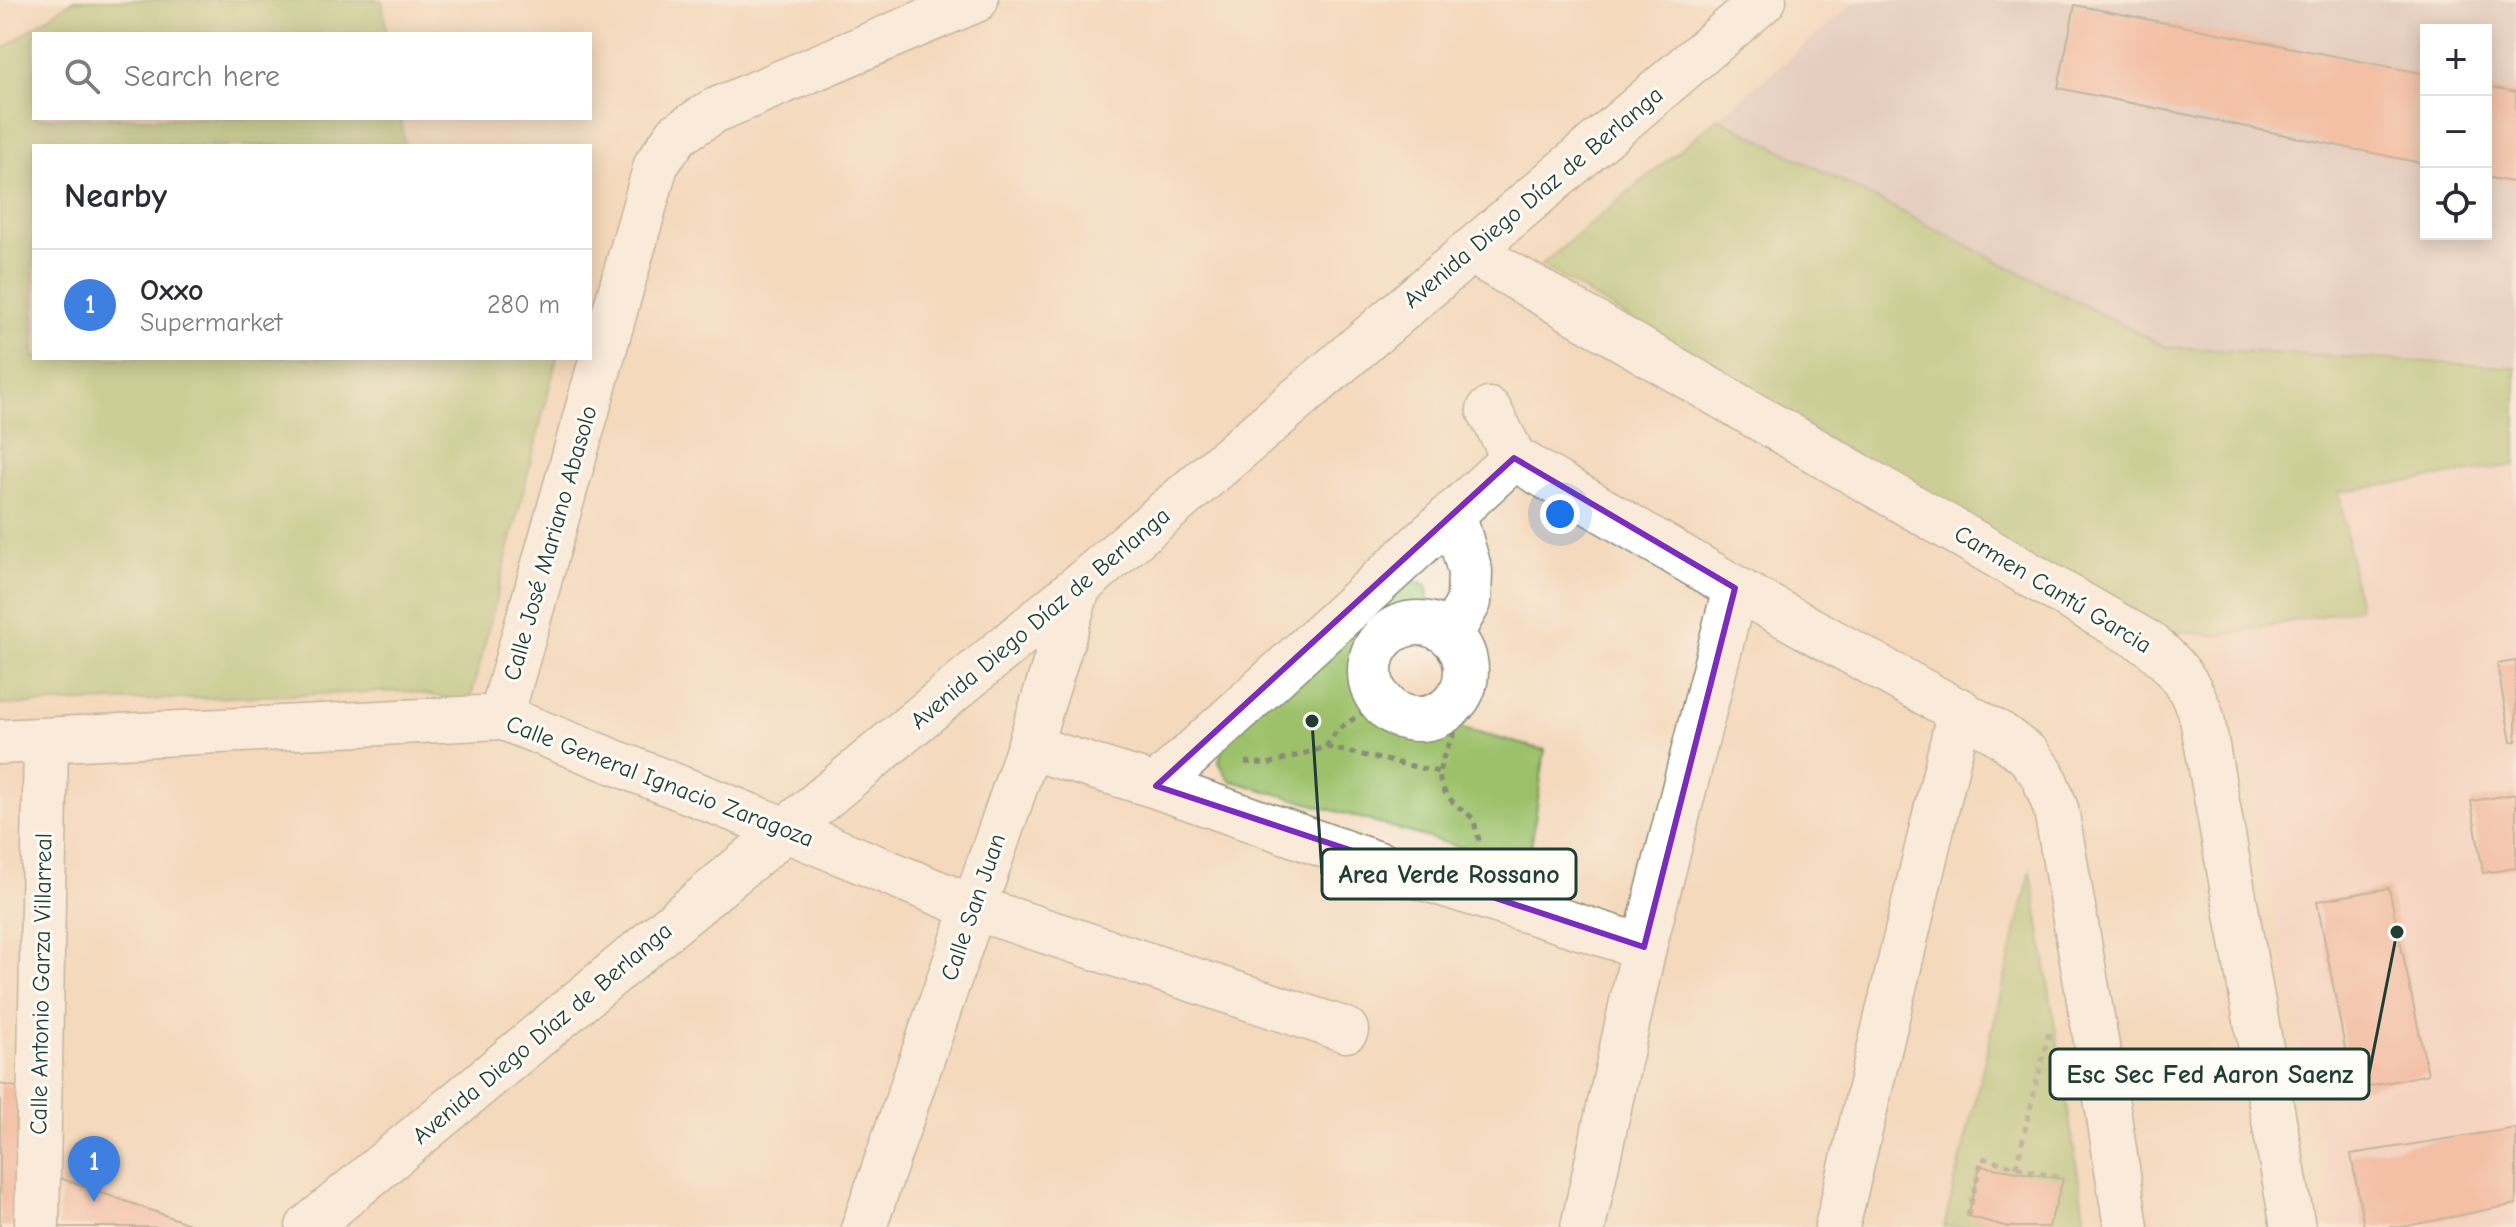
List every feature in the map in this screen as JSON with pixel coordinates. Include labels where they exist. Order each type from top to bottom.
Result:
[{"type":"street","name":"Calle José Mariano Abasolo","points":[[501,717],[656,165],[677,135],[714,111],[976,0]]},
{"type":"street","name":"Avenida Diego Díaz de Berlanga","points":[[308,1227],[1079,586],[1764,0]]},
{"type":"street","name":"Carmen Cantú Garcia","points":[[1470,251],[2150,644],[2174,665],[2192,689],[2202,718],[2293,1227]]},
{"type":"street","points":[[1489,410],[1514,458],[1735,588],[1960,710],[2028,755],[2043,775],[2056,809],[2126,1227]]},
{"type":"street","points":[[1156,786],[1514,458]]},
{"type":"street","points":[[1450,635],[1469,602],[1470,571],[1453,513]]},
{"type":"street","name":"Calle San Juan","points":[[864,1227],[1029,747],[1079,586]]},
{"type":"street","points":[[1583,1227],[1644,947],[1735,588]]},
{"type":"street","points":[[1837,1227],[1960,710]]},
{"type":"street","name":"Calle General Ignacio Zaragoza","points":[[0,742],[501,717],[972,907],[1346,1030]]},
{"type":"street","name":"Calle Antonio Garza Villarreal","points":[[37,1227],[46,741]]},
{"type":"street","points":[[1029,747],[1156,786],[1369,861],[1644,947]]},
{"type":"path","points":[[1326,747],[1337,730],[1365,711]]},
{"type":"path","points":[[1455,732],[1438,764],[1439,779],[1452,803],[1473,818],[1480,844]]},
{"type":"path","points":[[1241,762],[1268,764],[1326,747],[1439,772]]},
{"type":"path","points":[[2016,1167],[2053,1016]]},
{"type":"path","points":[[1968,1216],[1982,1158],[2063,1179]]},
{"type":"highlighted area","points":[[1514,458],[1735,588],[1644,947],[1156,786]]},
{"type":"shaded area","points":[[1858,0],[2516,0],[2516,364],[2166,347],[1718,118]]},
{"type":"shaded area","points":[[2516,465],[2516,1227],[2337,1227],[2219,636],[2359,608],[2339,492]]},
{"type":"green space","points":[[73,0],[382,0],[387,32],[32,32],[32,120],[401,120],[405,144],[32,144],[32,360],[556,360],[470,702],[408,691],[0,705],[0,51]]},
{"type":"green space","points":[[1718,118],[2166,347],[2516,367],[2516,465],[2339,492],[2359,608],[2219,636],[2139,628],[1541,265]]},
{"type":"green space","points":[[1405,577],[1427,586],[1430,617],[1390,626],[1371,638],[1361,670],[1365,701],[1377,717],[1412,733],[1432,731],[1460,718],[1462,729],[1545,750],[1528,867],[1229,780],[1219,762],[1225,737]]},
{"type":"green space","points":[[2031,870],[2086,1227],[1944,1227]]},
{"type":"building","points":[[2075,5],[2420,73],[2420,163],[2058,88]]},
{"type":"building","points":[[2492,87],[2516,92],[2516,183],[2492,178]]},
{"type":"building","points":[[2516,661],[2516,741],[2511,742],[2497,664]]},
{"type":"building","points":[[2516,794],[2516,868],[2483,873],[2471,801]]},
{"type":"building","points":[[2389,888],[2428,1074],[2353,1090],[2317,901]]},
{"type":"building","points":[[0,1084],[26,1089],[16,1227],[0,1227]]},
{"type":"building","points":[[2516,1128],[2516,1204],[2402,1227],[2364,1227],[2351,1154]]},
{"type":"building","points":[[1980,1166],[2063,1179],[2049,1227],[2008,1227],[1968,1216]]},
{"type":"building","points":[[60,1178],[198,1227],[59,1227]]},
{"type":"place","name":"Area Verde Rossano","points":[[1312,721]]},
{"type":"place","name":"Esc Sec Fed Aaron Saenz","points":[[2397,932]]},
{"type":"place","name":"Oxxo","points":[[94,1202]]}]
